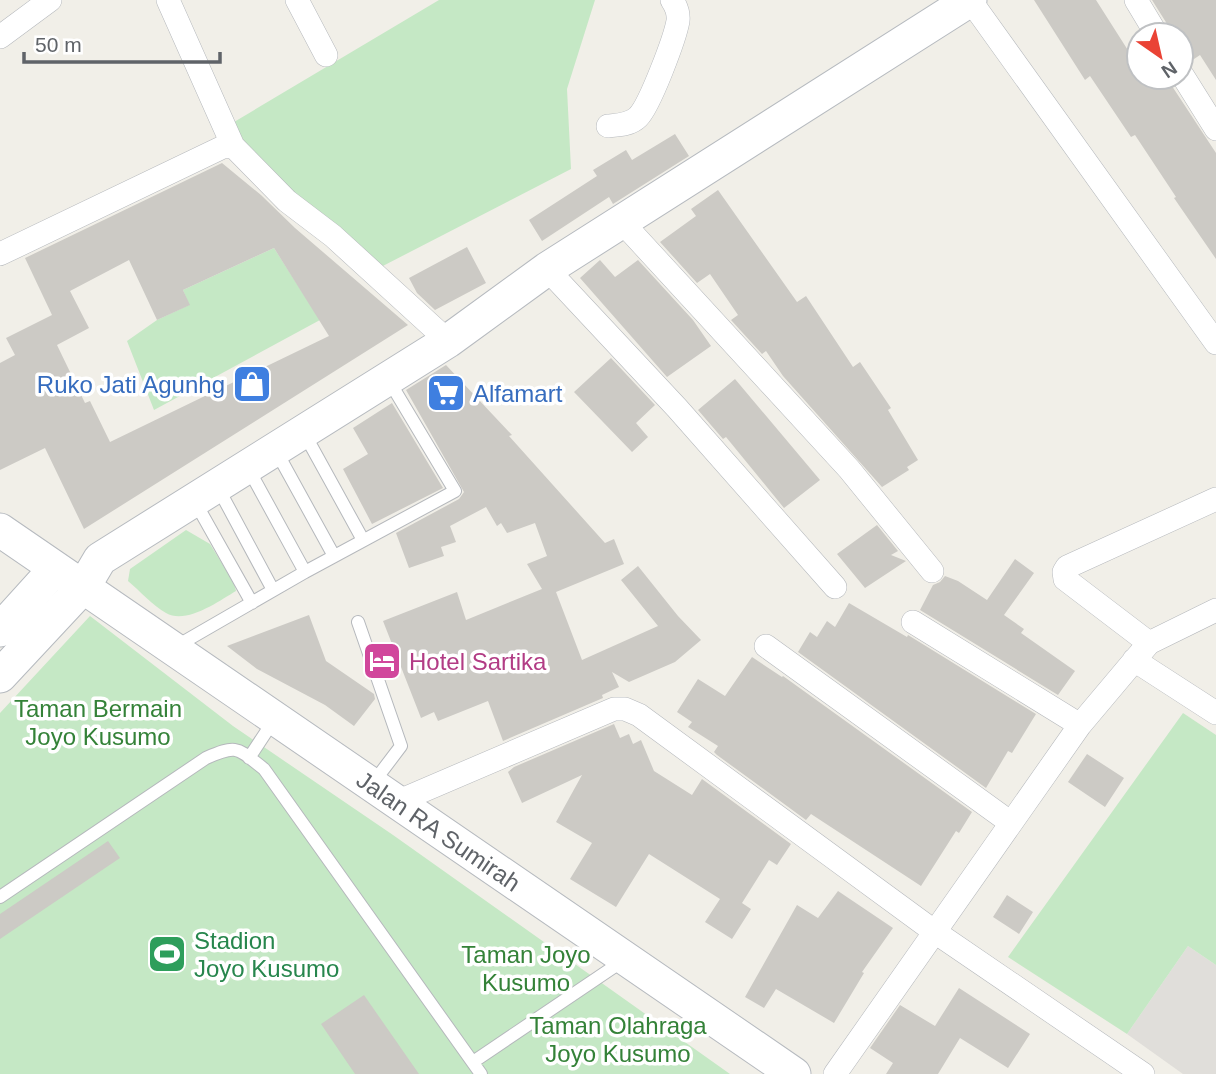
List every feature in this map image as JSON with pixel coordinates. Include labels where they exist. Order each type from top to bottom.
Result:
[{"type":"main road","points":[[0,676],[92,573],[205,493],[448,341],[547,269],[970,0]]},
{"type":"main road","name":"Jalan RA Sumirah","points":[[0,530],[55,569],[92,573],[173,648],[794,1074]]},
{"type":"main road","points":[[0,629],[55,569]]},
{"type":"street","points":[[0,37],[50,0]]},
{"type":"street","points":[[168,0],[233,146],[287,201],[333,236],[448,341]]},
{"type":"street","points":[[296,0],[326,55]]},
{"type":"street","points":[[608,126],[637,119],[643,110],[659,75],[678,20],[672,0]]},
{"type":"street","points":[[970,0],[1216,343]]},
{"type":"street","points":[[1136,0],[1149,21]]},
{"type":"street","points":[[1192,91],[1216,129]]},
{"type":"street","points":[[0,254],[223,147],[233,146]]},
{"type":"street","points":[[622,222],[849,469],[932,571]]},
{"type":"street","points":[[547,269],[677,408],[835,587]]},
{"type":"street","points":[[1216,499],[1066,567],[1064,572],[1065,579],[1141,651],[1216,713]]},
{"type":"street","points":[[835,1074],[1080,725],[1141,651],[1216,610]]},
{"type":"street","points":[[913,622],[1080,725]]},
{"type":"street","points":[[766,646],[1011,823]]},
{"type":"street","points":[[386,792],[614,709],[625,709],[639,715],[935,932],[1143,1074]]},
{"type":"lane","points":[[173,648],[454,491],[388,378]]},
{"type":"lane","points":[[289,441],[363,540]]},
{"type":"lane","points":[[289,441],[334,556]]},
{"type":"lane","points":[[247,466],[305,572]]},
{"type":"lane","points":[[205,493],[273,590]]},
{"type":"lane","points":[[205,493],[251,603]]},
{"type":"lane","points":[[358,622],[401,746],[386,792]]},
{"type":"lane","points":[[249,758],[276,718]]},
{"type":"lane","points":[[0,897],[206,758],[227,749],[236,749],[264,769],[481,1074]]},
{"type":"lane","points":[[473,1062],[628,958]]},
{"type":"shaded area","points":[[1188,946],[1216,965],[1216,1074],[1183,1074],[1127,1034]]},
{"type":"green space","points":[[439,0],[595,0],[567,89],[571,169],[377,269],[237,141],[229,125]]},
{"type":"green space","points":[[274,248],[320,320],[154,410],[127,341],[157,320],[189,305],[183,290]]},
{"type":"green space","points":[[186,530],[210,544],[234,583],[236,591],[212,606],[192,614],[174,616],[156,606],[128,581],[130,569]]},
{"type":"green space","points":[[90,616],[233,726],[393,835],[730,1074],[0,1074],[0,713]]},
{"type":"green space","points":[[1183,713],[1216,735],[1216,965],[1188,946],[1127,1034],[1008,957]]},
{"type":"building","points":[[1034,0],[1096,0],[1125,46],[1125,91],[1175,91],[1216,153],[1216,259],[1135,135],[1131,137],[1090,76],[1085,80]]},
{"type":"building","points":[[1152,0],[1216,0],[1216,80],[1200,55],[1195,58],[1195,21],[1165,21]]},
{"type":"building","points":[[675,134],[689,156],[613,204],[609,197],[542,241],[529,220],[597,176],[593,170],[626,150],[632,160]]},
{"type":"building","points":[[222,163],[408,325],[84,529],[45,448],[0,470],[0,363],[15,355],[6,338],[52,315],[25,258]],"holes":[[[274,248],[329,336],[110,442],[90,401],[85,403],[57,345],[89,328],[70,291],[129,260],[157,320],[190,305],[183,290]]]},
{"type":"building","points":[[718,190],[797,302],[806,296],[853,367],[860,362],[891,408],[888,410],[918,460],[907,467],[909,470],[882,487],[783,376],[766,351],[762,354],[731,320],[738,315],[710,274],[697,283],[660,242],[696,216],[691,209]]},
{"type":"building","points":[[467,247],[486,283],[435,310],[417,293],[409,278]]},
{"type":"building","points":[[600,260],[615,277],[638,260],[693,320],[711,346],[667,377],[580,278]]},
{"type":"building","points":[[611,358],[655,405],[636,423],[648,437],[632,452],[574,392]]},
{"type":"building","points":[[446,365],[512,435],[509,436],[605,543],[614,539],[624,564],[556,592],[582,660],[658,626],[621,580],[638,566],[701,640],[675,662],[629,682],[612,672],[619,687],[602,695],[603,698],[503,741],[488,701],[438,721],[434,712],[421,718],[383,621],[457,592],[466,620],[542,589],[527,564],[547,556],[535,523],[507,533],[501,523],[497,526],[486,507],[450,526],[456,542],[441,547],[444,556],[409,568],[396,533],[459,499],[464,492],[406,390]]},
{"type":"building","points":[[735,379],[820,480],[784,508],[726,437],[723,439],[698,410]]},
{"type":"building","points":[[392,403],[443,488],[372,524],[343,469],[368,454],[353,428]]},
{"type":"building","points":[[877,525],[898,551],[891,555],[906,561],[865,588],[837,554]]},
{"type":"building","points":[[1015,559],[1034,573],[1004,615],[1024,629],[1021,633],[1075,671],[1058,695],[920,610],[933,585],[945,576],[958,581],[987,600]]},
{"type":"building","points":[[849,603],[907,637],[908,635],[1036,714],[1012,753],[1008,751],[986,788],[798,652],[810,632],[817,637],[827,621],[835,627]]},
{"type":"building","points":[[309,615],[326,661],[374,694],[375,699],[354,726],[325,705],[257,669],[227,646]]},
{"type":"building","points":[[752,657],[783,676],[972,812],[959,833],[956,831],[921,886],[811,814],[806,820],[717,755],[714,752],[718,746],[688,727],[692,722],[677,712],[698,679],[725,696]]},
{"type":"building","points":[[614,724],[620,738],[629,734],[633,744],[641,740],[654,771],[692,795],[702,779],[791,844],[777,865],[769,860],[742,903],[751,909],[732,939],[705,922],[720,899],[649,854],[616,907],[570,879],[592,843],[556,822],[582,775],[522,803],[508,772]]},
{"type":"building","points":[[1087,754],[1124,778],[1105,807],[1068,782]]},
{"type":"building","points":[[108,841],[120,858],[0,939],[0,914]]},
{"type":"building","points":[[838,891],[893,928],[862,972],[864,973],[834,1023],[776,989],[764,1008],[745,997],[797,905],[818,918]]},
{"type":"building","points":[[1007,895],[1033,912],[1019,934],[993,917]]},
{"type":"building","points":[[959,988],[1030,1034],[1008,1068],[960,1038],[938,1074],[886,1074],[893,1063],[870,1048],[900,1005],[935,1026]]},
{"type":"building","points":[[364,995],[419,1074],[355,1074],[321,1024]]},
{"type":"place","name":"Ruko Jati Agunhg","points":[[252,384]]},
{"type":"place","name":"Alfamart","points":[[446,393]]},
{"type":"place","name":"Hotel Sartika","points":[[382,661]]},
{"type":"place","name":"Stadion Joyo Kusumo","points":[[167,954]]},
{"type":"park label","name":"Taman Bermain Joyo Kusumo","points":[[98,722]]},
{"type":"park label","name":"Taman Joyo Kusumo","points":[[526,968]]},
{"type":"park label","name":"Taman Olahraga Joyo Kusumo","points":[[618,1039]]}]
